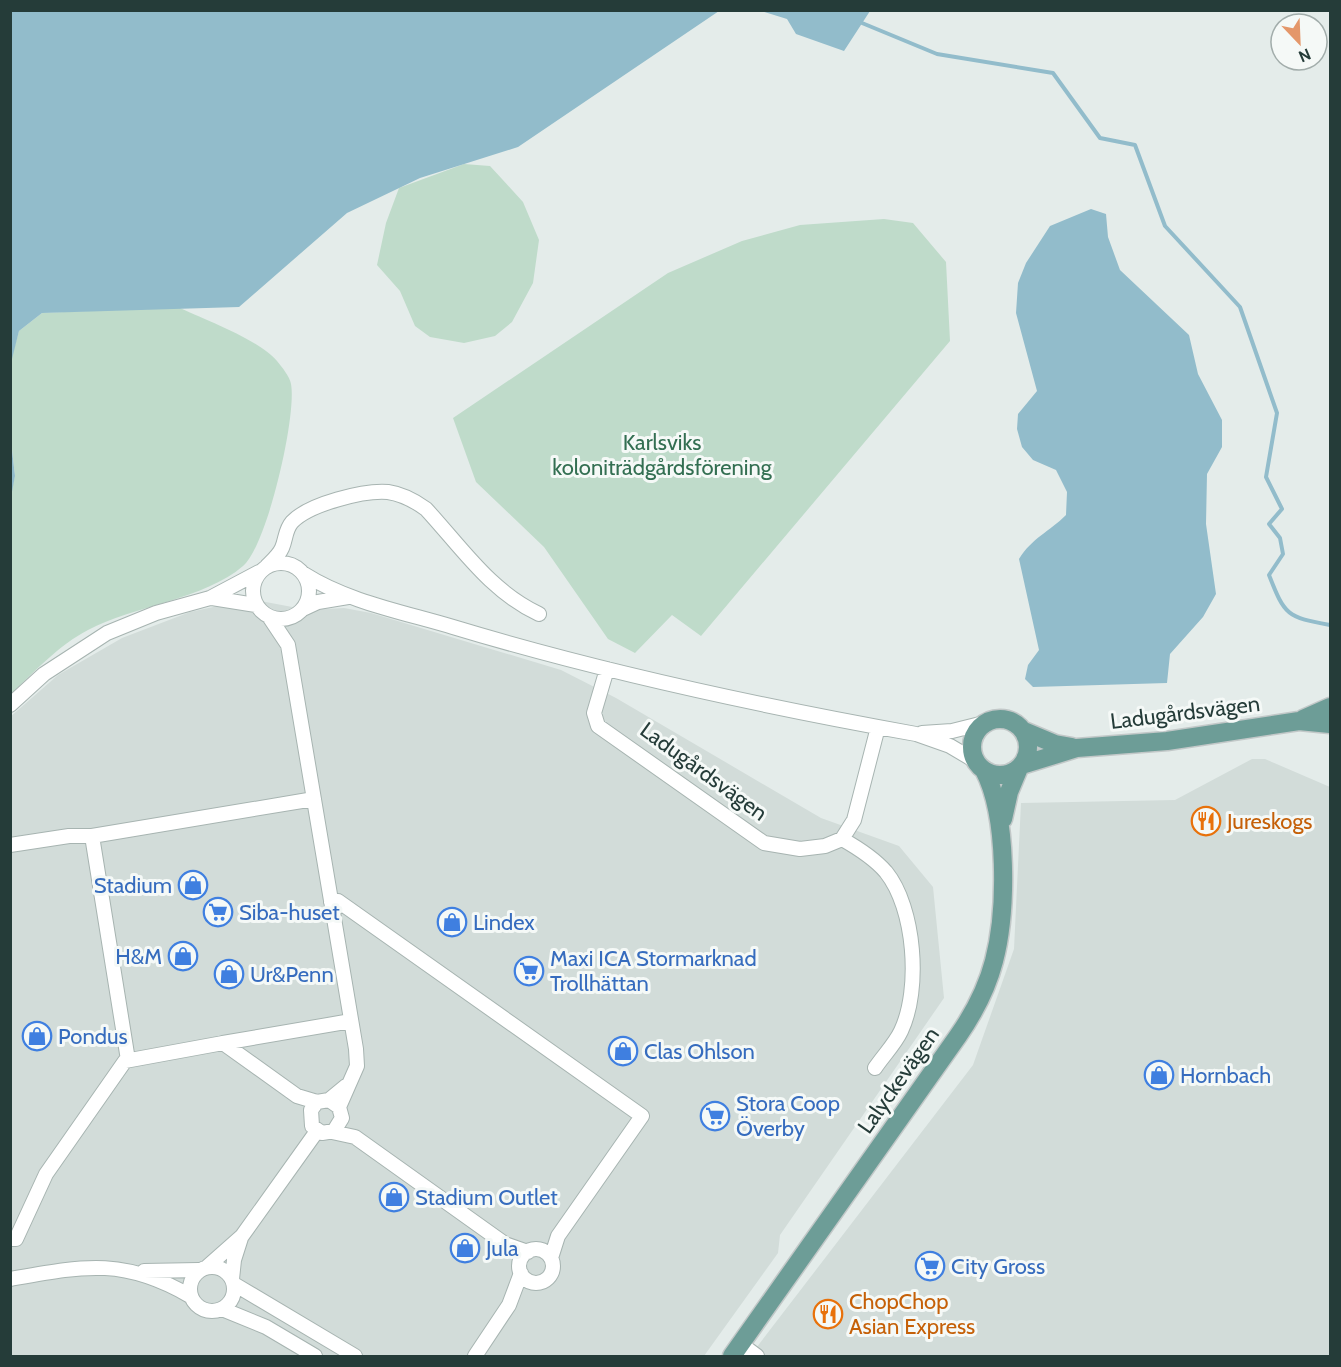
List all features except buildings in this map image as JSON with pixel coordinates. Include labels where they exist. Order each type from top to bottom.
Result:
[{"type":"main road","name":"Ladugårdsvägen","points":[[1299,721],[1330,707]]},
{"type":"main road","name":"Ladugårdsvägen","points":[[984,723],[998,718],[1008,719],[1024,731],[1054,744],[1077,748]]},
{"type":"main road","name":"Ladugårdsvägen","points":[[980,766],[999,775],[1077,748],[1167,741],[1299,721],[1330,724]]},
{"type":"main road","points":[[980,766],[972,741],[984,723]]},
{"type":"main road","points":[[1021,767],[1029,751],[1024,731]]},
{"type":"main road","name":"Lalyckevägen","points":[[980,766],[995,793],[1001,830]]},
{"type":"main road","name":"Lalyckevägen","points":[[737,1350],[979,1003],[997,945],[1001,830],[1009,792],[1021,767]]},
{"type":"street","points":[[309,1116],[332,1107],[348,1085],[357,1066],[288,645],[270,618],[256,605],[252,588],[263,569],[283,547],[291,524],[307,511],[322,504],[359,495],[389,492],[414,500],[426,509],[493,585],[522,606],[539,614]]},
{"type":"street","points":[[283,547],[299,570],[309,592],[299,612],[288,645]]},
{"type":"street","points":[[10,705],[44,674],[107,633],[156,613],[210,598],[278,562],[299,570]]},
{"type":"street","name":"Ladugårdsvägen","points":[[299,570],[350,597],[510,644],[695,692],[916,734],[950,746],[980,766]]},
{"type":"street","name":"Ladugårdsvägen","points":[[299,612],[326,600],[350,597]]},
{"type":"street","points":[[210,598],[256,605]]},
{"type":"street","points":[[270,618],[282,619],[299,612]]},
{"type":"street","name":"Ladugårdsvägen","points":[[607,669],[594,714],[598,726],[764,843],[800,849],[825,846],[842,839]]},
{"type":"street","name":"Ladugårdsvägen","points":[[916,734],[952,731],[984,723]]},
{"type":"street","points":[[875,1068],[901,1032],[909,1008],[912,950],[902,904],[887,873],[875,860],[842,839],[854,820],[878,727]]},
{"type":"street","points":[[10,845],[69,836],[92,836],[314,799]]},
{"type":"street","points":[[92,836],[128,1060]]},
{"type":"street","points":[[331,902],[338,901],[642,1116],[558,1236],[551,1258],[553,1266],[550,1275],[544,1280],[535,1282],[528,1280],[505,1244]]},
{"type":"street","points":[[10,1239],[16,1239],[46,1174],[63,1147],[128,1060],[351,1021]]},
{"type":"street","points":[[223,1043],[297,1096],[332,1107],[355,1137],[505,1244],[551,1258]]},
{"type":"street","points":[[297,1096],[312,1126],[317,1131],[355,1137]]},
{"type":"street","points":[[332,1107],[339,1126],[332,1132]]},
{"type":"street","points":[[190,1296],[191,1279],[242,1236],[317,1131]]},
{"type":"street","points":[[222,1309],[232,1298],[234,1260],[242,1236]]},
{"type":"street","points":[[509,1305],[522,1257],[558,1236]]},
{"type":"street","points":[[10,1279],[90,1267],[134,1270],[222,1269],[233,1282],[355,1356]]},
{"type":"street","points":[[134,1270],[158,1279],[190,1296],[195,1304],[206,1311],[222,1309],[266,1327],[315,1356]]},
{"type":"street","points":[[475,1356],[509,1305],[535,1282]]},
{"type":"street","points":[[737,1350],[757,1356]]},
{"type":"shaded area","points":[[250,599],[308,610],[344,608],[371,613],[561,670],[616,698],[821,818],[899,846],[933,887],[944,998],[780,1235],[778,1253],[704,1356],[11,1356],[10,717],[58,675],[122,638],[190,612]]},
{"type":"shaded area","points":[[1252,759],[1265,759],[1330,787],[1330,1356],[750,1356],[973,1065],[1014,949],[1021,803],[1175,800]]},
{"type":"green space","points":[[464,164],[490,166],[523,202],[539,240],[533,283],[512,322],[495,336],[464,343],[430,337],[415,326],[400,291],[377,265],[386,223],[399,188]]},
{"type":"green space","name":"Karlsviks koloniträdgårdsförening","points":[[884,219],[913,223],[946,262],[950,341],[701,636],[672,615],[635,653],[608,639],[544,547],[476,482],[453,418],[668,273],[742,241],[800,225]]},
{"type":"green space","points":[[178,307],[258,345],[277,361],[290,381],[292,400],[285,450],[261,534],[252,554],[243,566],[227,577],[209,587],[88,630],[57,651],[11,694],[10,497],[15,476],[10,432],[10,363],[19,331],[42,313]]},
{"type":"water","points":[[11,10],[719,11],[518,147],[420,178],[347,213],[239,307],[42,313],[19,331],[11,363]]},
{"type":"water","points":[[870,10],[844,51],[796,34],[787,19],[761,11]]},
{"type":"water","points":[[1091,209],[1106,214],[1108,237],[1120,270],[1189,335],[1198,374],[1222,420],[1222,447],[1207,474],[1206,524],[1216,594],[1203,617],[1170,654],[1167,683],[1033,687],[1025,679],[1028,665],[1039,650],[1019,559],[1035,540],[1066,515],[1067,492],[1056,470],[1033,460],[1022,447],[1017,429],[1018,414],[1037,391],[1016,313],[1018,283],[1026,263],[1050,226]]},
{"type":"water","points":[[10,433],[15,476],[11,497],[10,497]]},
{"type":"waterway","points":[[862,23],[937,54],[1053,73],[1100,138],[1135,145],[1165,226],[1240,307],[1277,413],[1266,477],[1282,509],[1269,524],[1280,538],[1283,554],[1269,575],[1274,589],[1289,612],[1305,620],[1330,625]]},
{"type":"place","name":"Jureskogs","points":[[1206,821]]},
{"type":"place","name":"Stadium","points":[[193,885]]},
{"type":"place","name":"Siba-huset","points":[[218,912]]},
{"type":"place","name":"Lindex","points":[[452,922]]},
{"type":"place","name":"H&M","points":[[183,956]]},
{"type":"place","name":"Maxi ICA Stormarknad Trollhättan","points":[[529,971]]},
{"type":"place","name":"Ur&Penn","points":[[229,974]]},
{"type":"place","name":"Pondus","points":[[37,1036]]},
{"type":"place","name":"Clas Ohlson","points":[[623,1051]]},
{"type":"place","name":"Hornbach","points":[[1159,1075]]},
{"type":"place","name":"Stora Coop Överby","points":[[715,1116]]},
{"type":"place","name":"Stadium Outlet","points":[[394,1197]]},
{"type":"place","name":"Jula","points":[[465,1248]]},
{"type":"place","name":"City Gross","points":[[930,1266]]},
{"type":"place","name":"ChopChop Asian Express","points":[[828,1314]]}]
